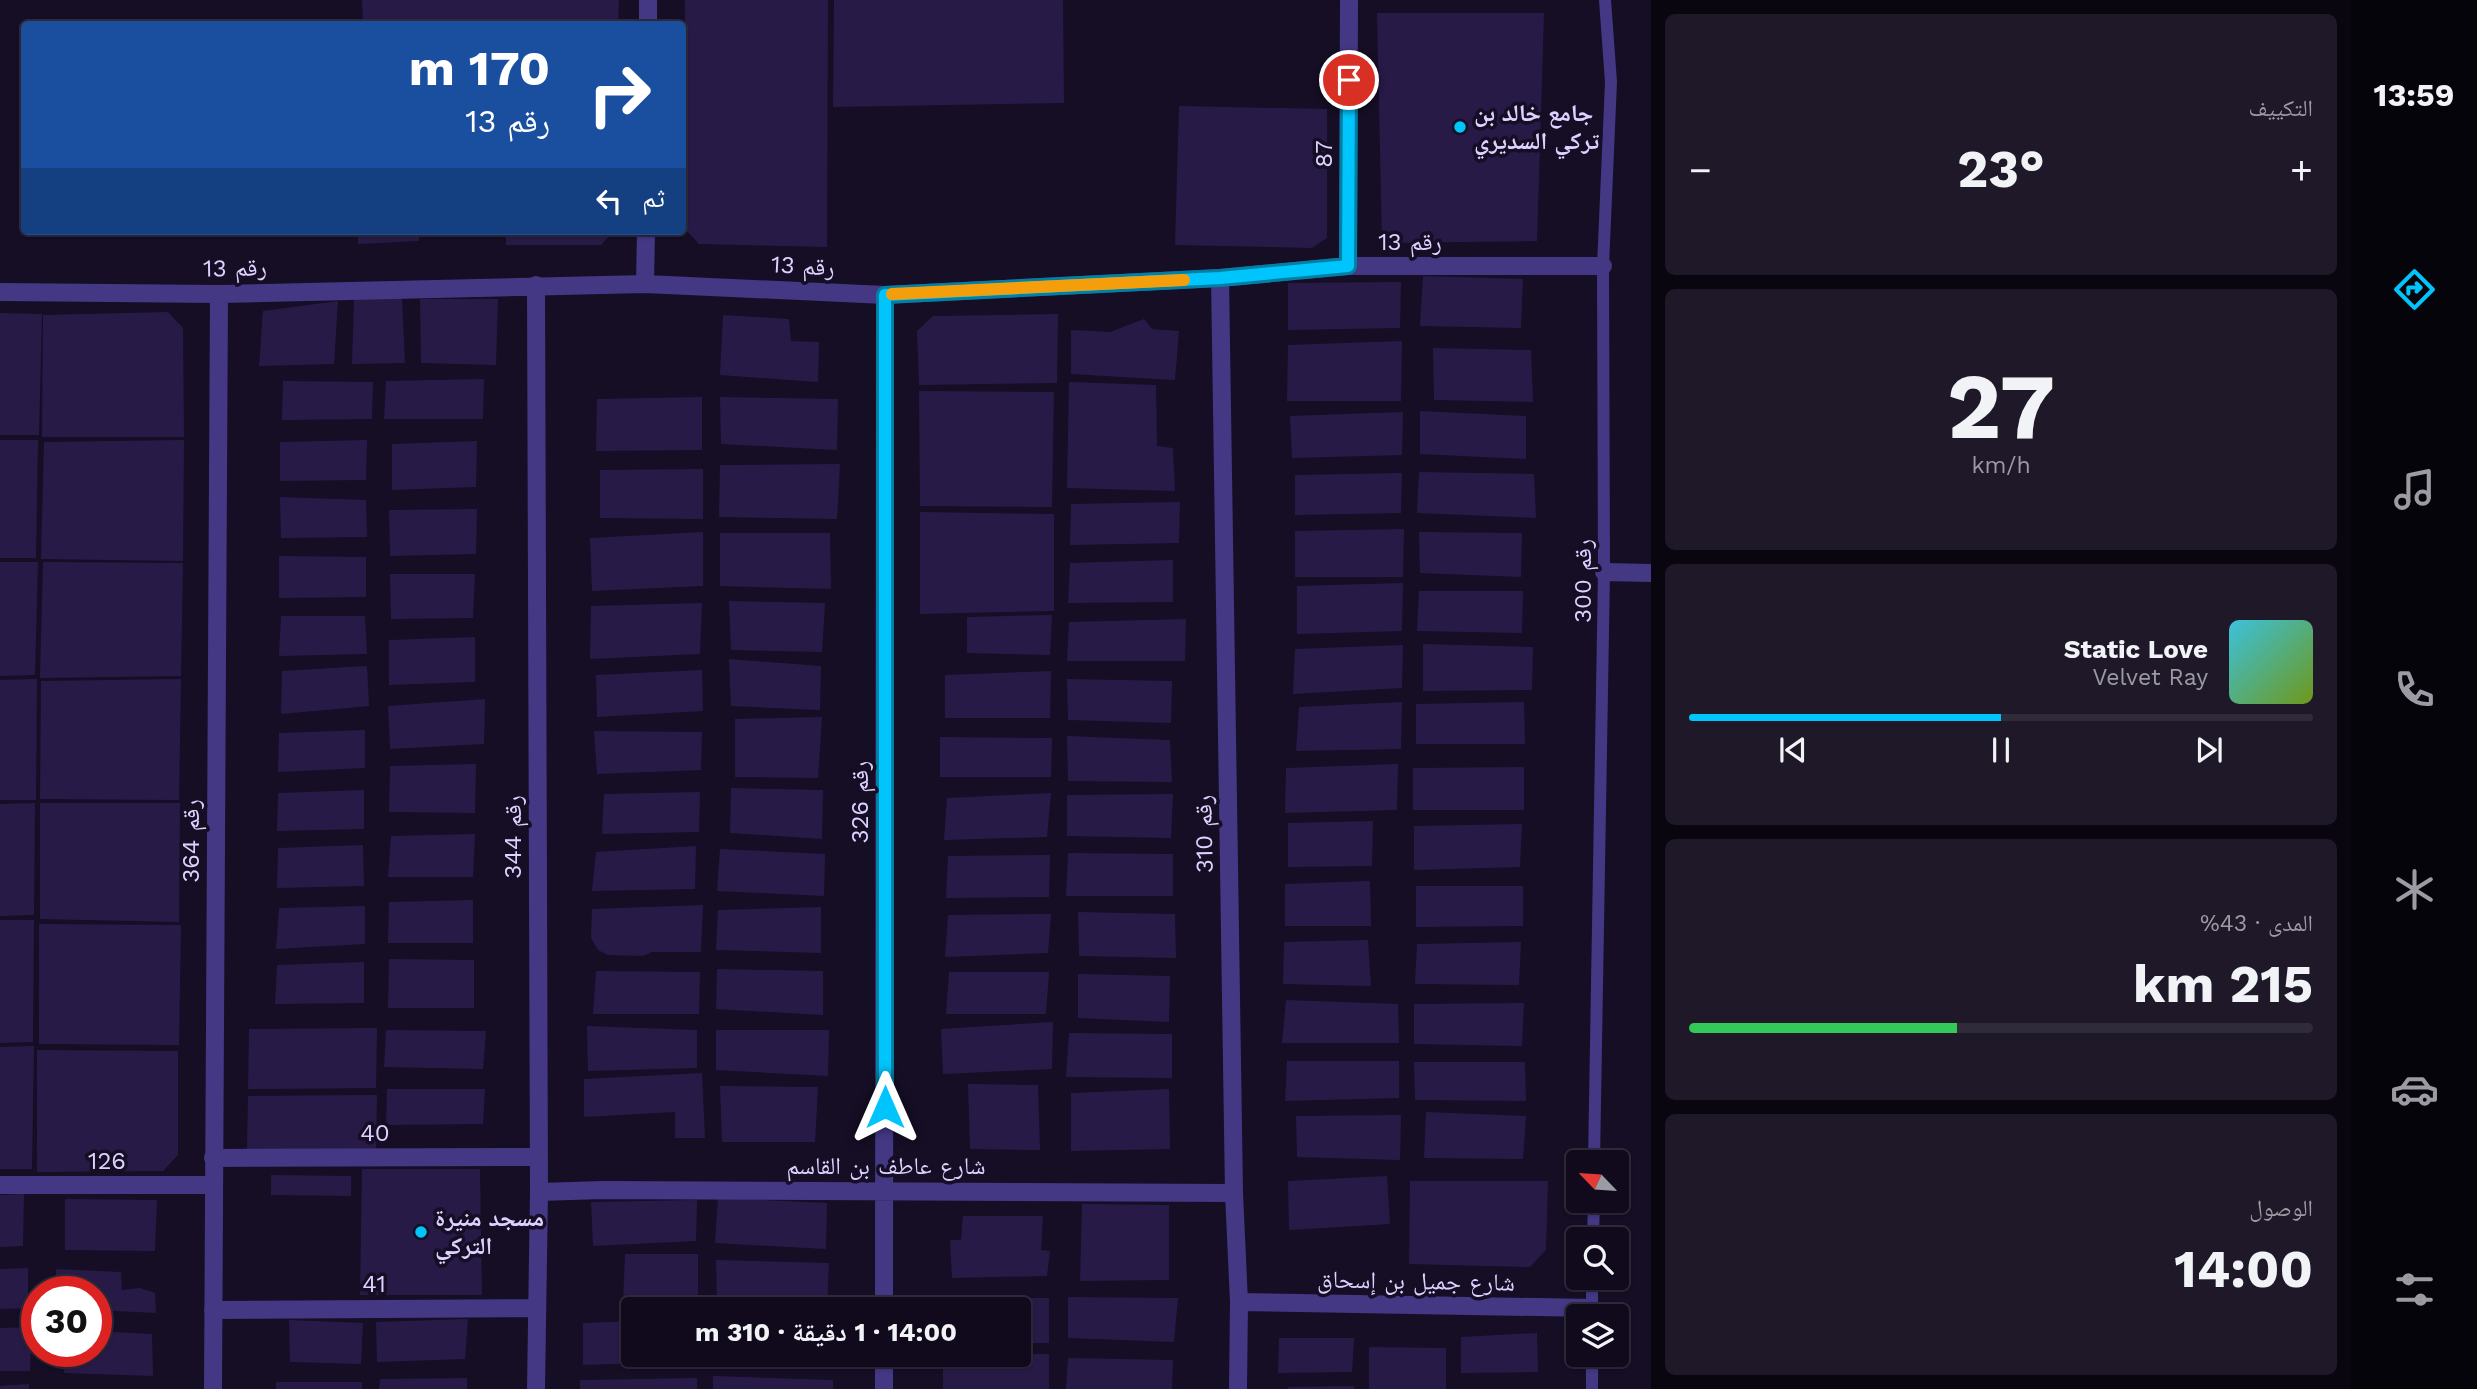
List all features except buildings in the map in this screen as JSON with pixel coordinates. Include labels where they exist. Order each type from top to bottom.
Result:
[{"type":"street","points":[[648,0],[648,21]]},
{"type":"street","name":"87","points":[[1348,266],[1349,0]]},
{"type":"street","points":[[645,284],[646,235]]},
{"type":"street","name":"رقم 13","points":[[0,292],[219,293],[645,284],[885,295],[1220,278],[1348,266],[1604,266]]},
{"type":"street","name":"رقم 310","points":[[1220,278],[1234,1193],[1240,1302],[1238,1389]]},
{"type":"street","name":"رقم 344","points":[[536,285],[539,1192],[536,1389]]},
{"type":"street","name":"رقم 364","points":[[213,1389],[219,293]]},
{"type":"street","name":"رقم 326","points":[[884,1297],[885,295]]},
{"type":"street","points":[[1604,572],[1651,573]]},
{"type":"street","name":"40","points":[[213,1158],[538,1157]]},
{"type":"street","name":"126","points":[[0,1185],[213,1185]]},
{"type":"street","name":"شارع عاطف بن القاسم","points":[[539,1192],[1234,1193]]},
{"type":"street","name":"شارع جميل بن إسحاق","points":[[1240,1302],[1566,1311]]},
{"type":"street","name":"41","points":[[213,1310],[537,1308]]},
{"type":"street","points":[[884,1367],[884,1389]]},
{"type":"lane","name":"رقم 300","points":[[1594,1150],[1604,572],[1604,266],[1611,82],[1605,0]]},
{"type":"lane","points":[[1592,1367],[1592,1389]]},
{"type":"slow traffic","points":[[892,294],[1184,280]]},
{"type":"place","name":"جامع خالد بن تركي السديري","points":[[1460,127]]},
{"type":"place","name":"مسجد منيرة التركي","points":[[421,1232]]},
{"type":"route","points":[[885,1107],[885,295],[1220,278],[1348,266],[1349,80]]}]
